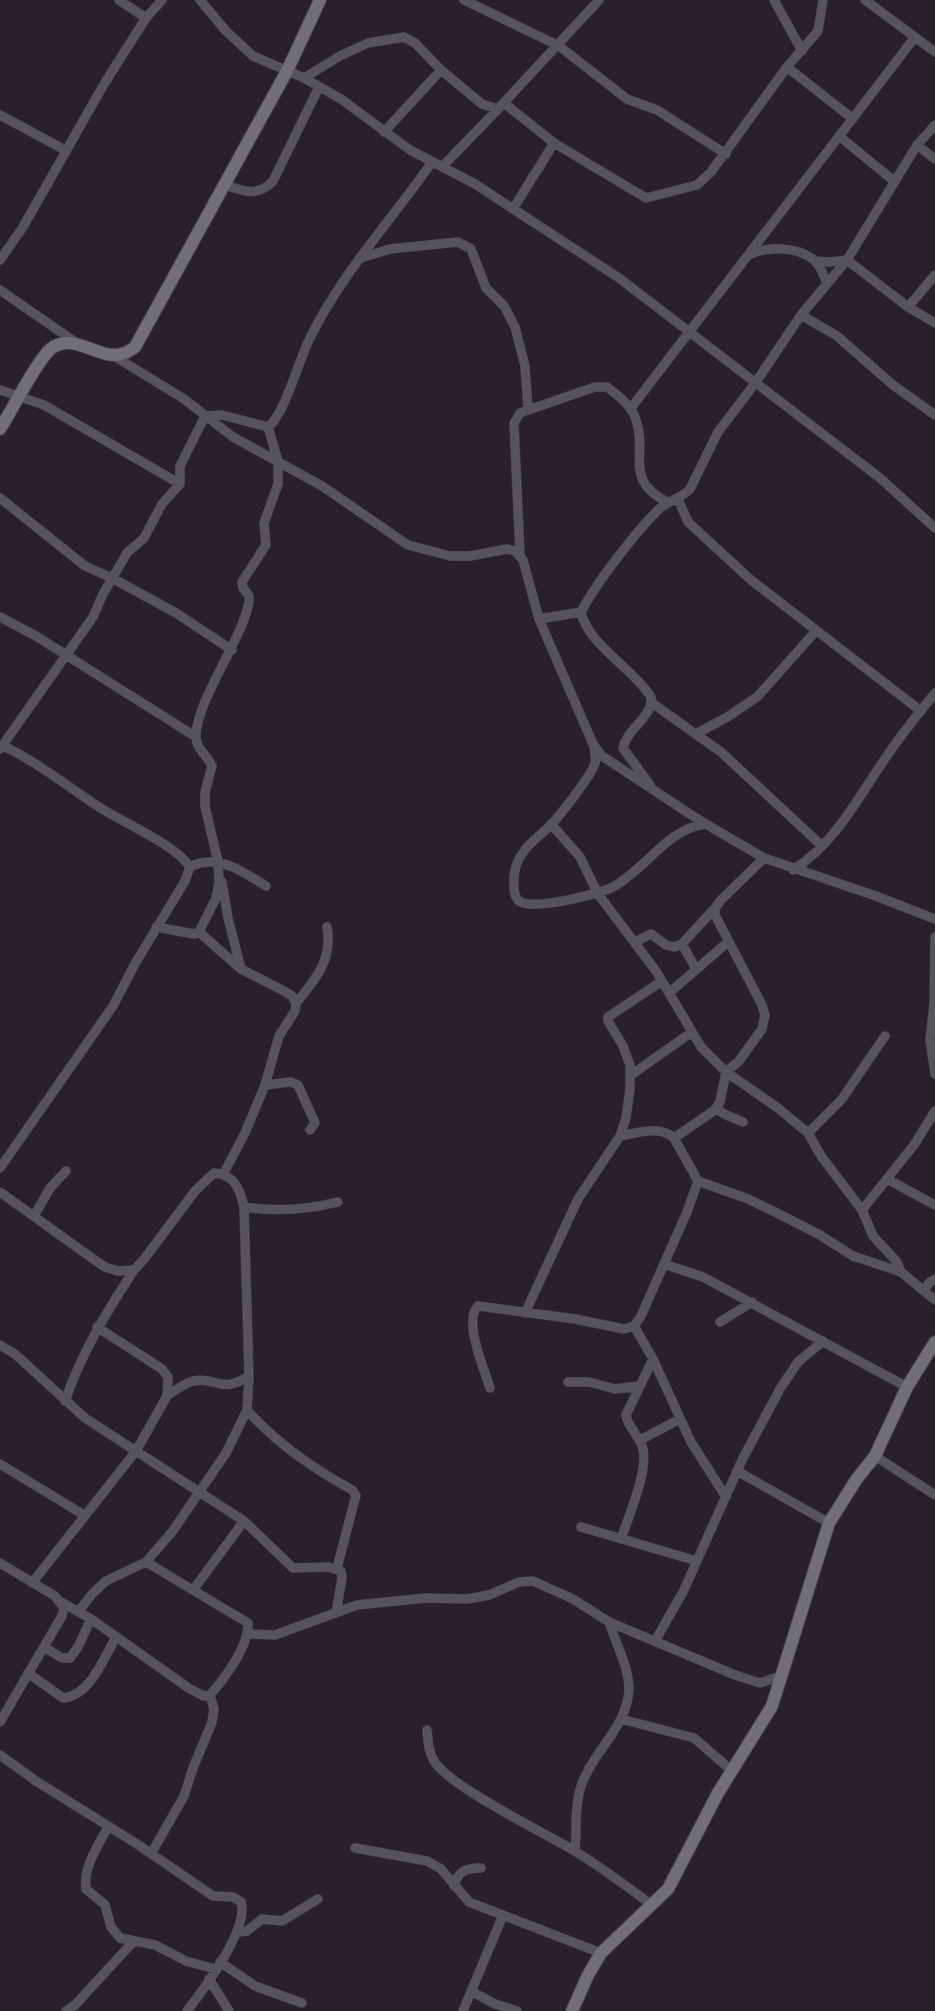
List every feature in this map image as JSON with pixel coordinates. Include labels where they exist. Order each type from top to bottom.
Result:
[{"type":"street","points":[[119,0],[146,18]]},
{"type":"street","points":[[0,260],[23,227],[65,150],[146,18],[162,0]]},
{"type":"street","points":[[201,0],[242,48],[253,56],[304,78],[353,107],[384,132],[437,165],[475,184],[619,278],[880,478],[935,527]]},
{"type":"street","points":[[114,356],[125,355],[144,335],[223,184],[287,71],[320,0]]},
{"type":"street","points":[[464,0],[559,46],[627,99],[657,110],[726,154]]},
{"type":"street","points":[[205,416],[222,415],[268,427],[273,424],[313,331],[351,269],[437,165],[501,106],[599,0]]},
{"type":"street","points":[[774,0],[802,51]]},
{"type":"street","points":[[304,78],[368,43],[404,37],[415,43],[440,70],[482,104],[501,106],[554,143],[646,198],[696,185],[726,154],[787,67],[818,31],[823,0]]},
{"type":"street","points":[[865,0],[935,52]]},
{"type":"street","points":[[631,408],[915,37]]},
{"type":"street","points":[[787,67],[853,119]]},
{"type":"street","points":[[384,132],[440,70]]},
{"type":"street","points":[[223,184],[257,192],[264,190],[273,181],[320,87]]},
{"type":"street","points":[[0,115],[65,150]]},
{"type":"street","points":[[540,620],[581,612],[638,533],[667,502],[678,499],[690,488],[718,432],[801,315],[847,260],[917,145],[935,125]]},
{"type":"street","points":[[839,136],[894,181]]},
{"type":"street","points":[[513,209],[554,143]]},
{"type":"street","points":[[917,145],[935,159]]},
{"type":"street","points":[[359,259],[390,248],[449,243],[465,244],[471,249],[486,288],[504,306],[515,327],[525,366],[527,410]]},
{"type":"street","points":[[747,256],[767,248],[794,252],[815,261],[847,260],[908,307],[935,323]]},
{"type":"street","points":[[815,261],[827,285]]},
{"type":"street","points":[[908,307],[935,275]]},
{"type":"street","points":[[0,290],[78,344]]},
{"type":"street","points":[[801,315],[849,344],[893,385],[935,415]]},
{"type":"street","points":[[0,429],[48,352],[55,346],[66,343],[78,344],[114,356],[184,399],[233,437],[322,486],[408,545],[450,556],[470,556],[507,549],[520,555]]},
{"type":"street","points":[[667,502],[648,489],[641,478],[638,466],[638,428],[631,408],[607,387],[601,385],[527,410],[520,413],[514,423],[520,555],[540,620],[595,754],[593,768],[551,824],[518,858],[515,895],[520,902],[530,905],[598,894],[638,869],[684,829],[705,824]]},
{"type":"street","points":[[0,390],[44,405],[180,484]]},
{"type":"street","points":[[190,867],[176,853],[101,808],[35,762],[1,747],[93,617],[127,552],[144,538],[162,504],[180,484],[180,466],[205,416]]},
{"type":"street","points":[[241,970],[205,806],[211,762],[198,747],[195,737],[203,706],[232,650],[249,601],[242,582],[266,542],[264,523],[278,484],[278,461],[268,427]]},
{"type":"street","points":[[266,455],[272,440]]},
{"type":"street","points":[[0,498],[85,566],[113,578],[176,614],[232,650]]},
{"type":"street","points":[[678,499],[688,522],[751,580],[815,632],[921,711]]},
{"type":"street","points":[[581,612],[583,621],[592,634],[647,691],[652,703],[748,775],[822,846]]},
{"type":"street","points":[[0,617],[65,654],[195,737]]},
{"type":"street","points":[[696,734],[757,697],[815,632]]},
{"type":"street","points":[[793,870],[835,833],[888,754],[935,693]]},
{"type":"street","points":[[652,703],[625,740],[624,748],[652,788]]},
{"type":"street","points":[[593,744],[608,761],[705,824],[764,858],[935,919]]},
{"type":"street","points":[[551,824],[580,857],[598,894],[662,981],[705,1052],[726,1072],[788,1115],[808,1133],[821,1156],[862,1210],[873,1236],[897,1262],[901,1272]]},
{"type":"street","points":[[635,942],[651,934],[670,947],[682,944],[764,858]]},
{"type":"street","points":[[0,1168],[113,1006],[156,927],[185,881],[190,867],[206,861],[218,862],[238,869],[266,886]]},
{"type":"street","points":[[156,927],[194,934],[199,932],[216,898],[220,882],[238,869]]},
{"type":"street","points":[[674,1138],[716,1108],[726,1072],[753,1045],[762,1029],[765,1015],[748,974],[717,923],[715,908]]},
{"type":"street","points":[[223,1173],[245,1133],[265,1085],[279,1037],[295,1011],[296,1003],[325,963],[328,950],[327,927]]},
{"type":"street","points":[[199,932],[241,970],[284,991],[292,996],[296,1003]]},
{"type":"street","points":[[935,937],[934,1003],[930,1040],[935,1074]]},
{"type":"street","points":[[669,993],[728,942]]},
{"type":"street","points":[[682,944],[696,970]]},
{"type":"street","points":[[525,1313],[578,1199],[620,1136],[626,1118],[630,1065],[608,1017],[662,981]]},
{"type":"street","points":[[631,1075],[692,1032]]},
{"type":"street","points":[[808,1133],[823,1121],[842,1099],[885,1036]]},
{"type":"street","points":[[265,1085],[290,1082],[298,1085],[314,1123],[310,1130]]},
{"type":"street","points":[[716,1108],[743,1122]]},
{"type":"street","points":[[862,1210],[914,1145],[935,1111]]},
{"type":"street","points":[[620,1136],[661,1131],[674,1138],[698,1181],[748,1199],[820,1235],[853,1256],[901,1272],[935,1300]]},
{"type":"street","points":[[34,1216],[50,1188],[66,1171]]},
{"type":"street","points":[[65,1401],[77,1367],[97,1327],[134,1270],[207,1177],[214,1173],[223,1173],[240,1190],[244,1207],[249,1376],[247,1410],[236,1436],[172,1532],[146,1562],[106,1581],[79,1611]]},
{"type":"street","points":[[887,1179],[935,1205]]},
{"type":"street","points":[[490,1388],[474,1339],[474,1309],[482,1305],[624,1329],[634,1326],[664,1264],[698,1181]]},
{"type":"street","points":[[0,1192],[104,1267],[118,1271],[134,1270]]},
{"type":"street","points":[[244,1207],[278,1211],[314,1208],[338,1202]]},
{"type":"street","points":[[664,1264],[703,1277],[907,1387]]},
{"type":"street","points":[[924,1290],[935,1279]]},
{"type":"street","points":[[720,1322],[752,1302]]},
{"type":"street","points":[[634,1326],[653,1359],[691,1442],[726,1497]]},
{"type":"street","points":[[97,1327],[162,1369],[168,1377],[167,1396]]},
{"type":"street","points":[[654,1641],[683,1592],[760,1425],[798,1362],[823,1341]]},
{"type":"street","points":[[572,2011],[601,1953],[668,1889],[731,1770],[754,1738],[772,1706],[829,1523],[850,1488],[876,1457],[907,1387],[935,1342]]},
{"type":"street","points":[[0,1345],[15,1354],[85,1418],[244,1521],[293,1568],[337,1568],[341,1571],[336,1613]]},
{"type":"street","points":[[621,1539],[643,1468],[644,1454],[640,1440],[627,1422],[626,1415],[653,1359]]},
{"type":"street","points":[[32,1583],[136,1451],[167,1396],[193,1381],[228,1386],[249,1376]]},
{"type":"street","points":[[568,1382],[589,1382],[615,1390],[639,1387]]},
{"type":"street","points":[[247,1410],[267,1433],[286,1449],[356,1495],[337,1568]]},
{"type":"street","points":[[640,1440],[680,1419]]},
{"type":"street","points":[[876,1457],[935,1495]]},
{"type":"street","points":[[0,1464],[85,1515]]},
{"type":"street","points":[[737,1471],[829,1523]]},
{"type":"street","points":[[193,1590],[244,1521]]},
{"type":"street","points":[[581,1527],[696,1560]]},
{"type":"street","points":[[0,1563],[79,1611],[190,1689],[204,1696],[210,1695],[230,1669],[247,1634],[248,1623],[146,1562]]},
{"type":"street","points":[[247,1634],[275,1635],[357,1605],[426,1598],[467,1599],[489,1595],[519,1582],[533,1581],[573,1599],[609,1622],[752,1681],[769,1682],[781,1676]]},
{"type":"street","points":[[0,1722],[62,1616],[64,1608],[61,1602]]},
{"type":"street","points":[[44,1647],[62,1658],[70,1658],[91,1619]]},
{"type":"street","points":[[575,1851],[578,1797],[583,1781],[628,1704],[629,1686],[625,1668],[609,1622]]},
{"type":"street","points":[[28,1673],[63,1698],[78,1694],[87,1685],[116,1637]]},
{"type":"street","points":[[152,1854],[184,1796],[192,1768],[212,1722],[214,1709],[210,1695]]},
{"type":"street","points":[[621,1719],[694,1738],[731,1770]]},
{"type":"street","points":[[427,1730],[428,1748],[435,1762],[448,1774],[473,1792],[575,1851],[652,1905]]},
{"type":"street","points":[[0,1755],[36,1782],[152,1854],[213,1896],[238,1898],[243,1912],[238,1932],[187,2011]]},
{"type":"street","points":[[108,1827],[87,1873],[86,1889],[105,1905],[107,1918],[116,1935],[126,1941],[155,1945],[186,1961],[217,1966],[255,1986],[302,2003]]},
{"type":"street","points":[[355,1848],[427,1861],[441,1869],[469,1902],[601,1953]]},
{"type":"street","points":[[454,1886],[463,1870],[481,1868]]},
{"type":"street","points":[[238,1932],[247,1931],[262,1919],[282,1921],[318,1899]]},
{"type":"street","points":[[463,2011],[503,1915]]},
{"type":"street","points":[[66,2011],[75,2005],[133,1942]]},
{"type":"street","points":[[209,1979],[229,2011]]},
{"type":"street","points":[[471,1991],[495,2004],[517,2011]]}]
